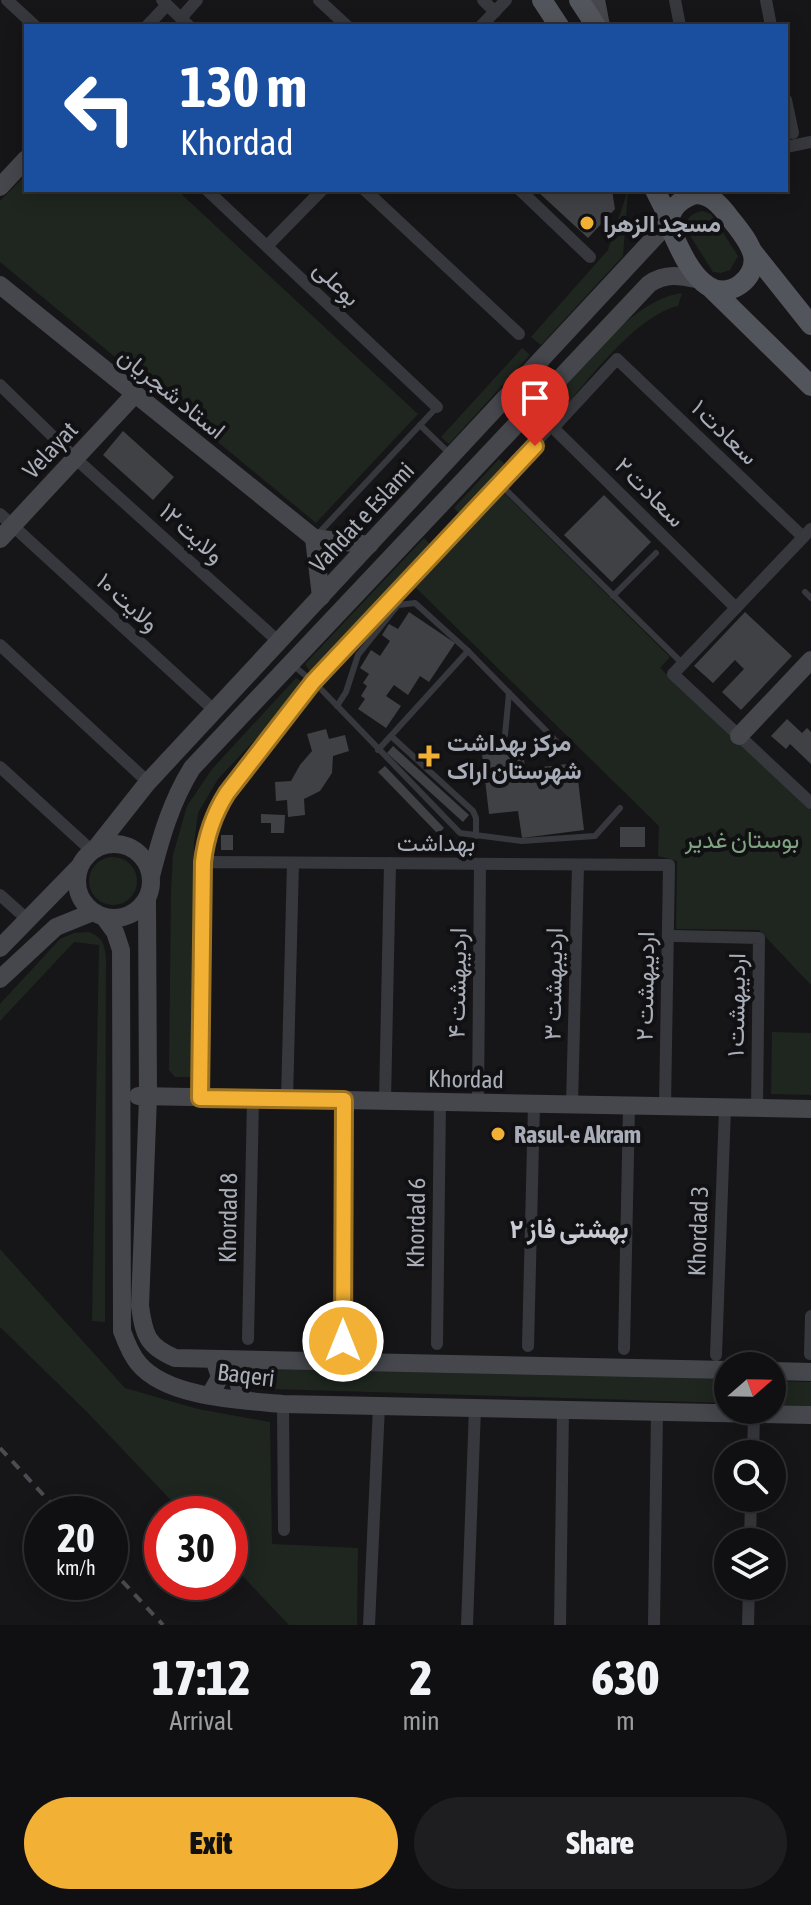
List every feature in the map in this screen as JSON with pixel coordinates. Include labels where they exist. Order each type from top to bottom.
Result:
[{"type":"main road","points":[[542,0],[558,24]]},
{"type":"main road","points":[[579,0],[597,24]]},
{"type":"main road","points":[[596,0],[598,24]]},
{"type":"main road","points":[[0,187],[24,161]]},
{"type":"main road","points":[[656,192],[706,284],[811,386]]},
{"type":"main road","points":[[669,220],[679,202],[695,194],[713,196],[752,251],[808,317]]},
{"type":"main road","name":"Vahdat e Eslami","points":[[93,850],[148,782],[669,220]]},
{"type":"main road","points":[[706,284],[728,290],[744,282],[753,268],[752,251]]},
{"type":"main road","points":[[621,274],[636,278],[640,285],[638,295]]},
{"type":"main road","name":"Vahdat e Eslami","points":[[151,876],[164,827],[192,768],[649,284],[661,277],[680,275],[706,284]]},
{"type":"main road","name":"استاد شجریان","points":[[0,285],[314,538]]},
{"type":"main road","name":"Velayat","points":[[4,526],[75,458],[135,394]]},
{"type":"main road","points":[[321,597],[314,538],[369,545]]},
{"type":"main road","points":[[739,736],[809,666]]},
{"type":"main road","points":[[0,948],[93,850],[106,844],[130,847],[140,854],[151,876],[147,900],[128,916],[116,919],[98,915],[85,905],[77,887],[79,867]]},
{"type":"main road","name":"Baqeri","points":[[147,900],[148,1097],[140,1306],[144,1332],[157,1350],[175,1358],[247,1360],[714,1363]]},
{"type":"main road","points":[[0,979],[56,927],[98,915]]},
{"type":"main road","name":"Baqeri","points":[[98,915],[115,932],[121,950],[122,1331],[139,1365],[161,1381],[210,1395],[283,1404],[714,1413]]},
{"type":"main road","name":"Khordad","points":[[121,1096],[811,1109]]},
{"type":"main road","points":[[210,1395],[220,1377],[214,1359]]},
{"type":"main road","points":[[245,1400],[238,1388],[237,1376],[247,1360]]},
{"type":"main road","points":[[786,1368],[810,1363]]},
{"type":"main road","name":"Baqeri","points":[[786,1415],[811,1415]]},
{"type":"street","points":[[7,0],[33,24]]},
{"type":"street","points":[[148,24],[164,2],[185,22],[197,0]]},
{"type":"street","points":[[319,0],[345,24]]},
{"type":"street","points":[[483,0],[495,12]]},
{"type":"street","points":[[483,24],[506,0]]},
{"type":"street","points":[[675,0],[680,24]]},
{"type":"street","points":[[766,0],[771,24]]},
{"type":"street","points":[[788,109],[793,133]]},
{"type":"street","points":[[788,147],[811,142]]},
{"type":"street","name":"بوعلی","points":[[209,192],[437,407]]},
{"type":"street","points":[[267,246],[320,192]]},
{"type":"street","points":[[367,192],[519,334]]},
{"type":"street","points":[[522,192],[590,257]]},
{"type":"street","name":"سعادت ۱","points":[[553,428],[617,359],[807,533]]},
{"type":"street","name":"ولایت ۱۲","points":[[0,385],[75,458],[279,642]]},
{"type":"street","name":"سعادت ۲","points":[[532,407],[736,608]]},
{"type":"street","name":"ولایت ۱۰","points":[[4,526],[215,711]]},
{"type":"street","points":[[807,533],[673,674],[811,803]]},
{"type":"street","points":[[0,645],[148,782]]},
{"type":"street","points":[[0,767],[93,850]]},
{"type":"street","points":[[200,1098],[203,862]]},
{"type":"street","name":"بهداشت","points":[[203,862],[669,865]]},
{"type":"street","points":[[287,1099],[293,863]]},
{"type":"street","points":[[385,1101],[390,863]]},
{"type":"street","name":"اردیبهشت ۴","points":[[478,1103],[480,864]]},
{"type":"street","name":"اردیبهشت ۳","points":[[572,1105],[578,865]]},
{"type":"street","name":"اردیبهشت ۲","points":[[665,1107],[669,865]]},
{"type":"street","points":[[0,895],[28,920]]},
{"type":"street","name":"اردیبهشت ۱","points":[[675,936],[759,938],[757,1108]]},
{"type":"street","name":"Khordad 8","points":[[248,1339],[253,1099]]},
{"type":"street","points":[[343,1341],[344,1100]]},
{"type":"street","name":"Khordad 6","points":[[437,1344],[440,1102]]},
{"type":"street","points":[[528,1346],[534,1104]]},
{"type":"street","points":[[624,1349],[629,1106]]},
{"type":"street","name":"Khordad 3","points":[[722,1352],[725,1108]]},
{"type":"street","points":[[810,1363],[811,1316]]},
{"type":"street","points":[[283,1404],[284,1530]]},
{"type":"street","points":[[369,1625],[379,1406]]},
{"type":"street","points":[[467,1625],[475,1408]]},
{"type":"street","points":[[560,1625],[563,1410]]},
{"type":"street","points":[[654,1625],[657,1412]]},
{"type":"street","points":[[748,1625],[749,1600]]},
{"type":"lane","points":[[314,538],[437,407]]},
{"type":"lane","points":[[420,425],[452,456]]},
{"type":"lane","points":[[203,862],[216,811],[313,682],[553,428]]},
{"type":"lane","points":[[500,484],[683,664]]},
{"type":"lane","points":[[613,596],[656,553]]},
{"type":"lane","points":[[805,592],[811,598]]},
{"type":"lane","points":[[337,706],[346,692],[358,655],[398,605],[415,603],[468,651],[558,743]]},
{"type":"lane","points":[[378,750],[468,651]]},
{"type":"lane","points":[[291,663],[460,833],[522,841],[595,836],[620,808]]},
{"type":"lane","points":[[505,735],[509,693]]},
{"type":"lane","points":[[391,736],[473,811],[476,836]]},
{"type":"green space","points":[[24,177],[24,192],[179,192],[418,414],[316,523],[0,262],[0,201]]},
{"type":"green space","points":[[628,192],[623,256],[541,345],[531,337],[608,250]]},
{"type":"green space","points":[[703,211],[711,214],[738,256],[730,270],[713,272],[686,229],[690,216]]},
{"type":"green space","points":[[682,293],[678,306],[644,323],[610,354],[553,421],[542,410],[625,323],[663,298]]},
{"type":"green space","points":[[522,348],[530,355],[449,444],[441,437]]},
{"type":"green space","points":[[499,459],[509,468],[463,517],[454,508]]},
{"type":"green space","name":"بوستان غدیر","points":[[501,490],[670,657],[660,668],[811,810],[811,985],[759,930],[676,929],[677,861],[658,856],[659,826],[412,584]]},
{"type":"green space","points":[[424,538],[433,547],[312,675],[305,664]]},
{"type":"green space","points":[[296,678],[307,685],[218,779],[198,813],[194,843],[192,1077],[175,1077],[169,1070],[171,891],[173,855],[187,806],[212,769]]},
{"type":"green space","points":[[113,857],[130,864],[137,881],[130,898],[113,905],[96,898],[89,881],[96,864]]},
{"type":"green space","points":[[89,932],[102,942],[106,959],[105,1322],[92,1321],[99,945],[74,942],[0,1021],[0,1004],[60,939],[74,933]]},
{"type":"green space","points":[[772,1032],[811,1033],[811,1095],[771,1094]]},
{"type":"green space","points":[[0,1249],[125,1388],[198,1409],[270,1422],[272,1544],[358,1548],[357,1625],[289,1625],[248,1582],[248,1496],[167,1496],[0,1327]]},
{"type":"green space","points":[[268,1364],[714,1379],[714,1403],[273,1389],[259,1378],[259,1372]]},
{"type":"green space","points":[[786,1381],[811,1382],[811,1406],[786,1405]]},
{"type":"building","name":"مسجد الزهرا","points":[[538,192],[612,192],[615,209],[588,238]]},
{"type":"building","points":[[123,431],[174,477],[153,500],[103,455]]},
{"type":"building","points":[[604,495],[651,542],[612,582],[564,535]]},
{"type":"building","points":[[409,612],[455,643],[429,682],[420,676],[408,695],[394,685],[386,696],[401,706],[386,728],[358,709],[365,699],[361,696],[367,686],[363,683],[369,674],[360,668],[371,650],[380,656],[390,641],[382,635],[389,624],[398,629]]},
{"type":"building","points":[[745,612],[792,656],[741,710],[722,692],[744,669],[735,660],[713,683],[694,666]]},
{"type":"building","points":[[787,719],[802,733],[807,728],[811,732],[811,764],[790,744],[786,749],[771,736]]},
{"type":"building","points":[[326,729],[329,739],[345,735],[349,751],[333,756],[332,773],[320,791],[304,799],[305,815],[288,817],[287,800],[276,801],[275,782],[291,781],[312,751],[307,734]]},
{"type":"building","points":[[522,740],[525,769],[576,763],[584,830],[522,838],[518,811],[489,814],[481,745]]},
{"type":"building","points":[[393,746],[469,815],[463,822],[387,753]]},
{"type":"building","points":[[385,766],[444,828],[438,834],[378,772]]},
{"type":"building","points":[[261,814],[285,815],[284,833],[271,833],[271,823],[261,823]]},
{"type":"building","points":[[620,827],[645,827],[645,847],[620,847]]},
{"type":"building","points":[[221,835],[233,835],[233,850],[221,850]]},
{"type":"railway","points":[[0,1448],[44,1496]]},
{"type":"railway","points":[[128,1587],[163,1625]]},
{"type":"place","name":"مسجد الزهرا","points":[[587,223]]},
{"type":"place","name":"مرکز بهداشت شهرستان اراک","points":[[429,756]]},
{"type":"place","name":"Rasul-e Akram","points":[[498,1134]]},
{"type":"district","name":"بهشتی فاز ۲","points":[[569,1229]]},
{"type":"route","points":[[343,1341],[344,1100],[200,1098],[203,862],[209,829],[227,793],[313,682],[535,446]]}]
